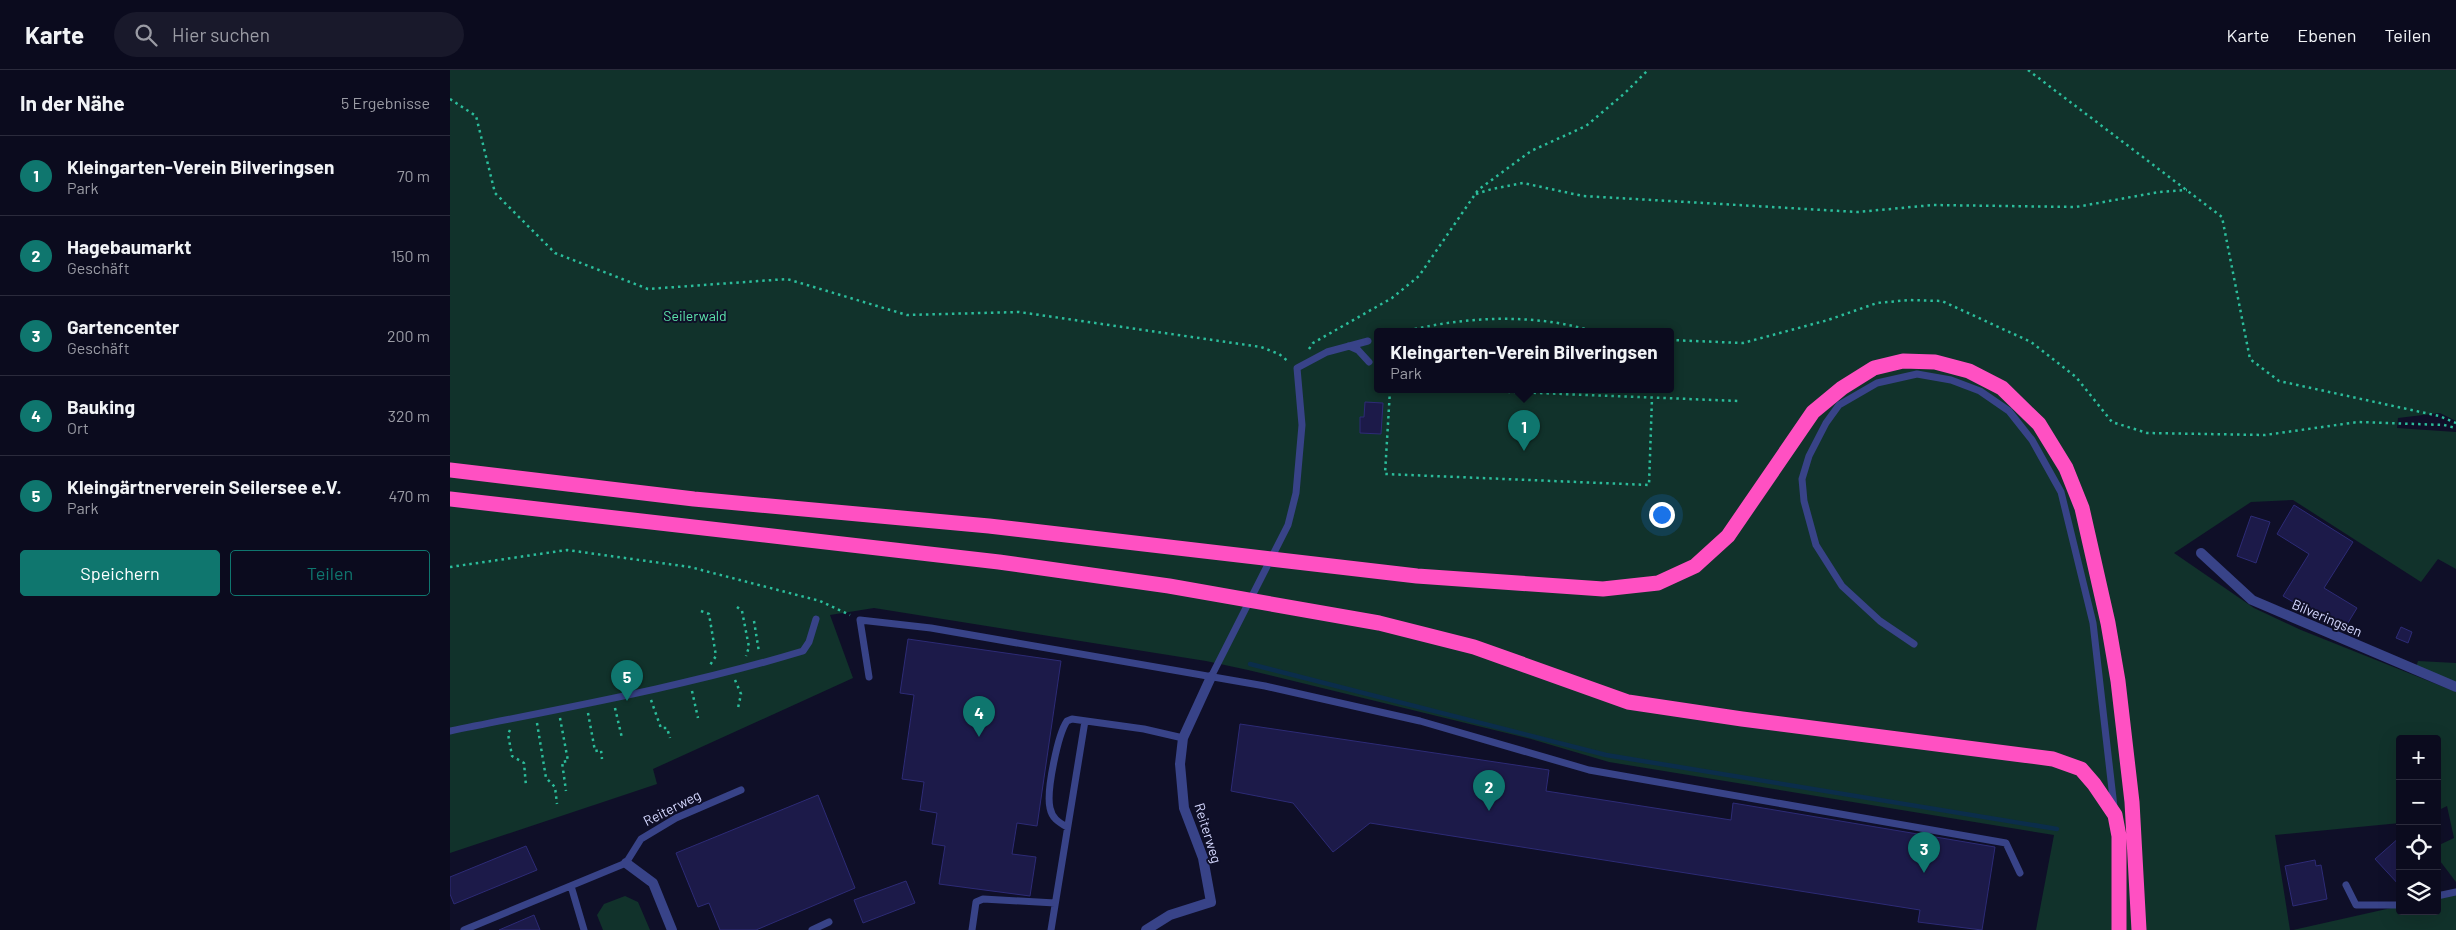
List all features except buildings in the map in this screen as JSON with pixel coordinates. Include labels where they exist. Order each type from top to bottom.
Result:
[{"type":"highway","points":[[450,470],[694,499],[989,526],[1417,576],[1603,589],[1658,583],[1695,566],[1728,536],[1813,412],[1842,388],[1874,368],[1904,361],[1935,362],[1969,370],[2002,388],[2038,424],[2066,468],[2082,508],[2108,623],[2125,744],[2132,802],[2139,930]]},
{"type":"highway","points":[[450,499],[999,562],[1169,586],[1378,623],[1474,647],[1628,702],[1742,719],[2053,759],[2081,769],[2094,784],[2115,815],[2119,836],[2119,930]]},
{"type":"street","name":"Bilveringsen","points":[[2201,553],[2252,600],[2456,687]]},
{"type":"street","name":"Reiterweg","points":[[1146,930],[1170,915],[1211,902],[1203,858],[1184,808],[1180,764],[1183,738],[1211,677]]},
{"type":"street","points":[[626,864],[653,883],[672,930]]},
{"type":"lane","points":[[1211,677],[1288,525],[1296,493],[1302,426],[1297,368],[1327,352],[1368,341]]},
{"type":"lane","points":[[1348,346],[1358,350],[1369,362]]},
{"type":"lane","points":[[1914,644],[1880,621],[1842,586],[1816,545],[1804,501],[1802,479],[1809,456],[1826,424],[1839,405],[1877,382],[1917,374],[1951,380],[1980,390],[2009,411],[2032,440],[2061,492],[2093,623],[2115,815]]},
{"type":"lane","points":[[450,731],[648,692],[732,672],[803,651],[810,642],[816,619]]},
{"type":"lane","points":[[870,677],[860,620],[931,628],[1265,686],[1420,721],[1589,770],[2006,843],[2020,873]]},
{"type":"lane","points":[[1067,826],[1055,820],[1050,807],[1051,780],[1062,728],[1067,721],[1085,721],[1183,738]]},
{"type":"lane","points":[[1051,930],[1085,721]]},
{"type":"lane","name":"Reiterweg","points":[[626,864],[641,839],[676,818],[741,790]]},
{"type":"lane","points":[[464,930],[626,864]]},
{"type":"lane","points":[[2346,885],[2356,905],[2396,905]]},
{"type":"lane","points":[[571,886],[584,930]]},
{"type":"lane","points":[[2441,895],[2456,892]]},
{"type":"lane","points":[[972,930],[976,902],[984,899],[1055,903]]},
{"type":"lane","points":[[812,930],[830,922]]},
{"type":"path","points":[[450,99],[476,116],[495,193],[555,253],[648,289],[786,279],[907,315],[1019,312],[1261,347],[1279,354],[1297,368],[1313,343],[1392,298],[1419,276],[1478,190],[1531,151],[1586,126],[1626,94],[1648,70]]},
{"type":"path","points":[[2028,70],[2222,217],[2250,359],[2279,381],[2439,416],[2456,423]]},
{"type":"path","points":[[1474,195],[1492,189],[1523,183],[1582,196],[1858,212],[1933,205],[2076,207],[2159,192],[2187,190]]},
{"type":"path","points":[[1674,340],[1743,343],[1828,320],[1877,303],[1909,300],[1942,301],[2031,342],[2076,377],[2112,422],[2147,433],[2265,435],[2358,422],[2444,425],[2456,428]]},
{"type":"path","points":[[1419,328],[1476,320],[1550,322],[1580,328]]},
{"type":"path","points":[[1390,393],[1385,474],[1649,485],[1652,398]]},
{"type":"path","points":[[1533,393],[1739,401]]},
{"type":"path","points":[[450,567],[567,550],[690,567],[820,601],[860,620]]},
{"type":"path","points":[[737,607],[742,611],[749,647],[746,654],[749,667]]},
{"type":"path","points":[[701,611],[709,614],[716,656],[711,664],[701,666],[704,678]]},
{"type":"path","points":[[754,621],[761,663]]},
{"type":"path","points":[[732,672],[741,694],[738,708]]},
{"type":"path","points":[[690,682],[698,718]]},
{"type":"path","points":[[648,692],[661,728],[667,728],[670,738]]},
{"type":"path","points":[[612,699],[622,738]]},
{"type":"path","points":[[586,704],[595,751],[600,750],[602,759]]},
{"type":"path","points":[[558,710],[568,761],[562,762],[566,791]]},
{"type":"path","points":[[535,714],[546,778],[555,787],[557,804]]},
{"type":"path","points":[[510,719],[512,727],[508,734],[512,756],[524,763],[526,786]]},
{"type":"green space","name":"Seilerwald","points":[[450,70],[2456,70],[2456,421],[2440,413],[2398,418],[2397,428],[2456,432],[2456,569],[2438,559],[2421,582],[2293,500],[2251,502],[2174,553],[2254,608],[2301,630],[2456,692],[2456,882],[2441,862],[2441,844],[2454,838],[2447,806],[2441,809],[2441,735],[2396,735],[2396,823],[2275,835],[2290,930],[2036,930],[2054,835],[1609,762],[1531,739],[1206,661],[874,608],[830,615],[853,678],[653,769],[657,784],[450,853]]},
{"type":"green space","points":[[2418,661],[2456,663],[2456,682],[2416,667]]},
{"type":"green space","points":[[2456,894],[2456,930],[2293,930],[2396,907],[2396,915],[2441,915],[2441,897]]},
{"type":"green space","points":[[625,896],[638,902],[650,930],[603,930],[597,915],[604,904]]},
{"type":"waterway","points":[[1250,664],[1606,755],[2057,829]]},
{"type":"place","name":"Kleingarten-Verein Bilveringsen","points":[[1524,451]]},
{"type":"place","name":"Kleingärtnerverein Seilersee e.V.","points":[[627,701]]},
{"type":"place","name":"Bauking","points":[[979,737]]},
{"type":"place","name":"Hagebaumarkt","points":[[1489,811]]},
{"type":"place","name":"Gartencenter","points":[[1924,873]]}]
